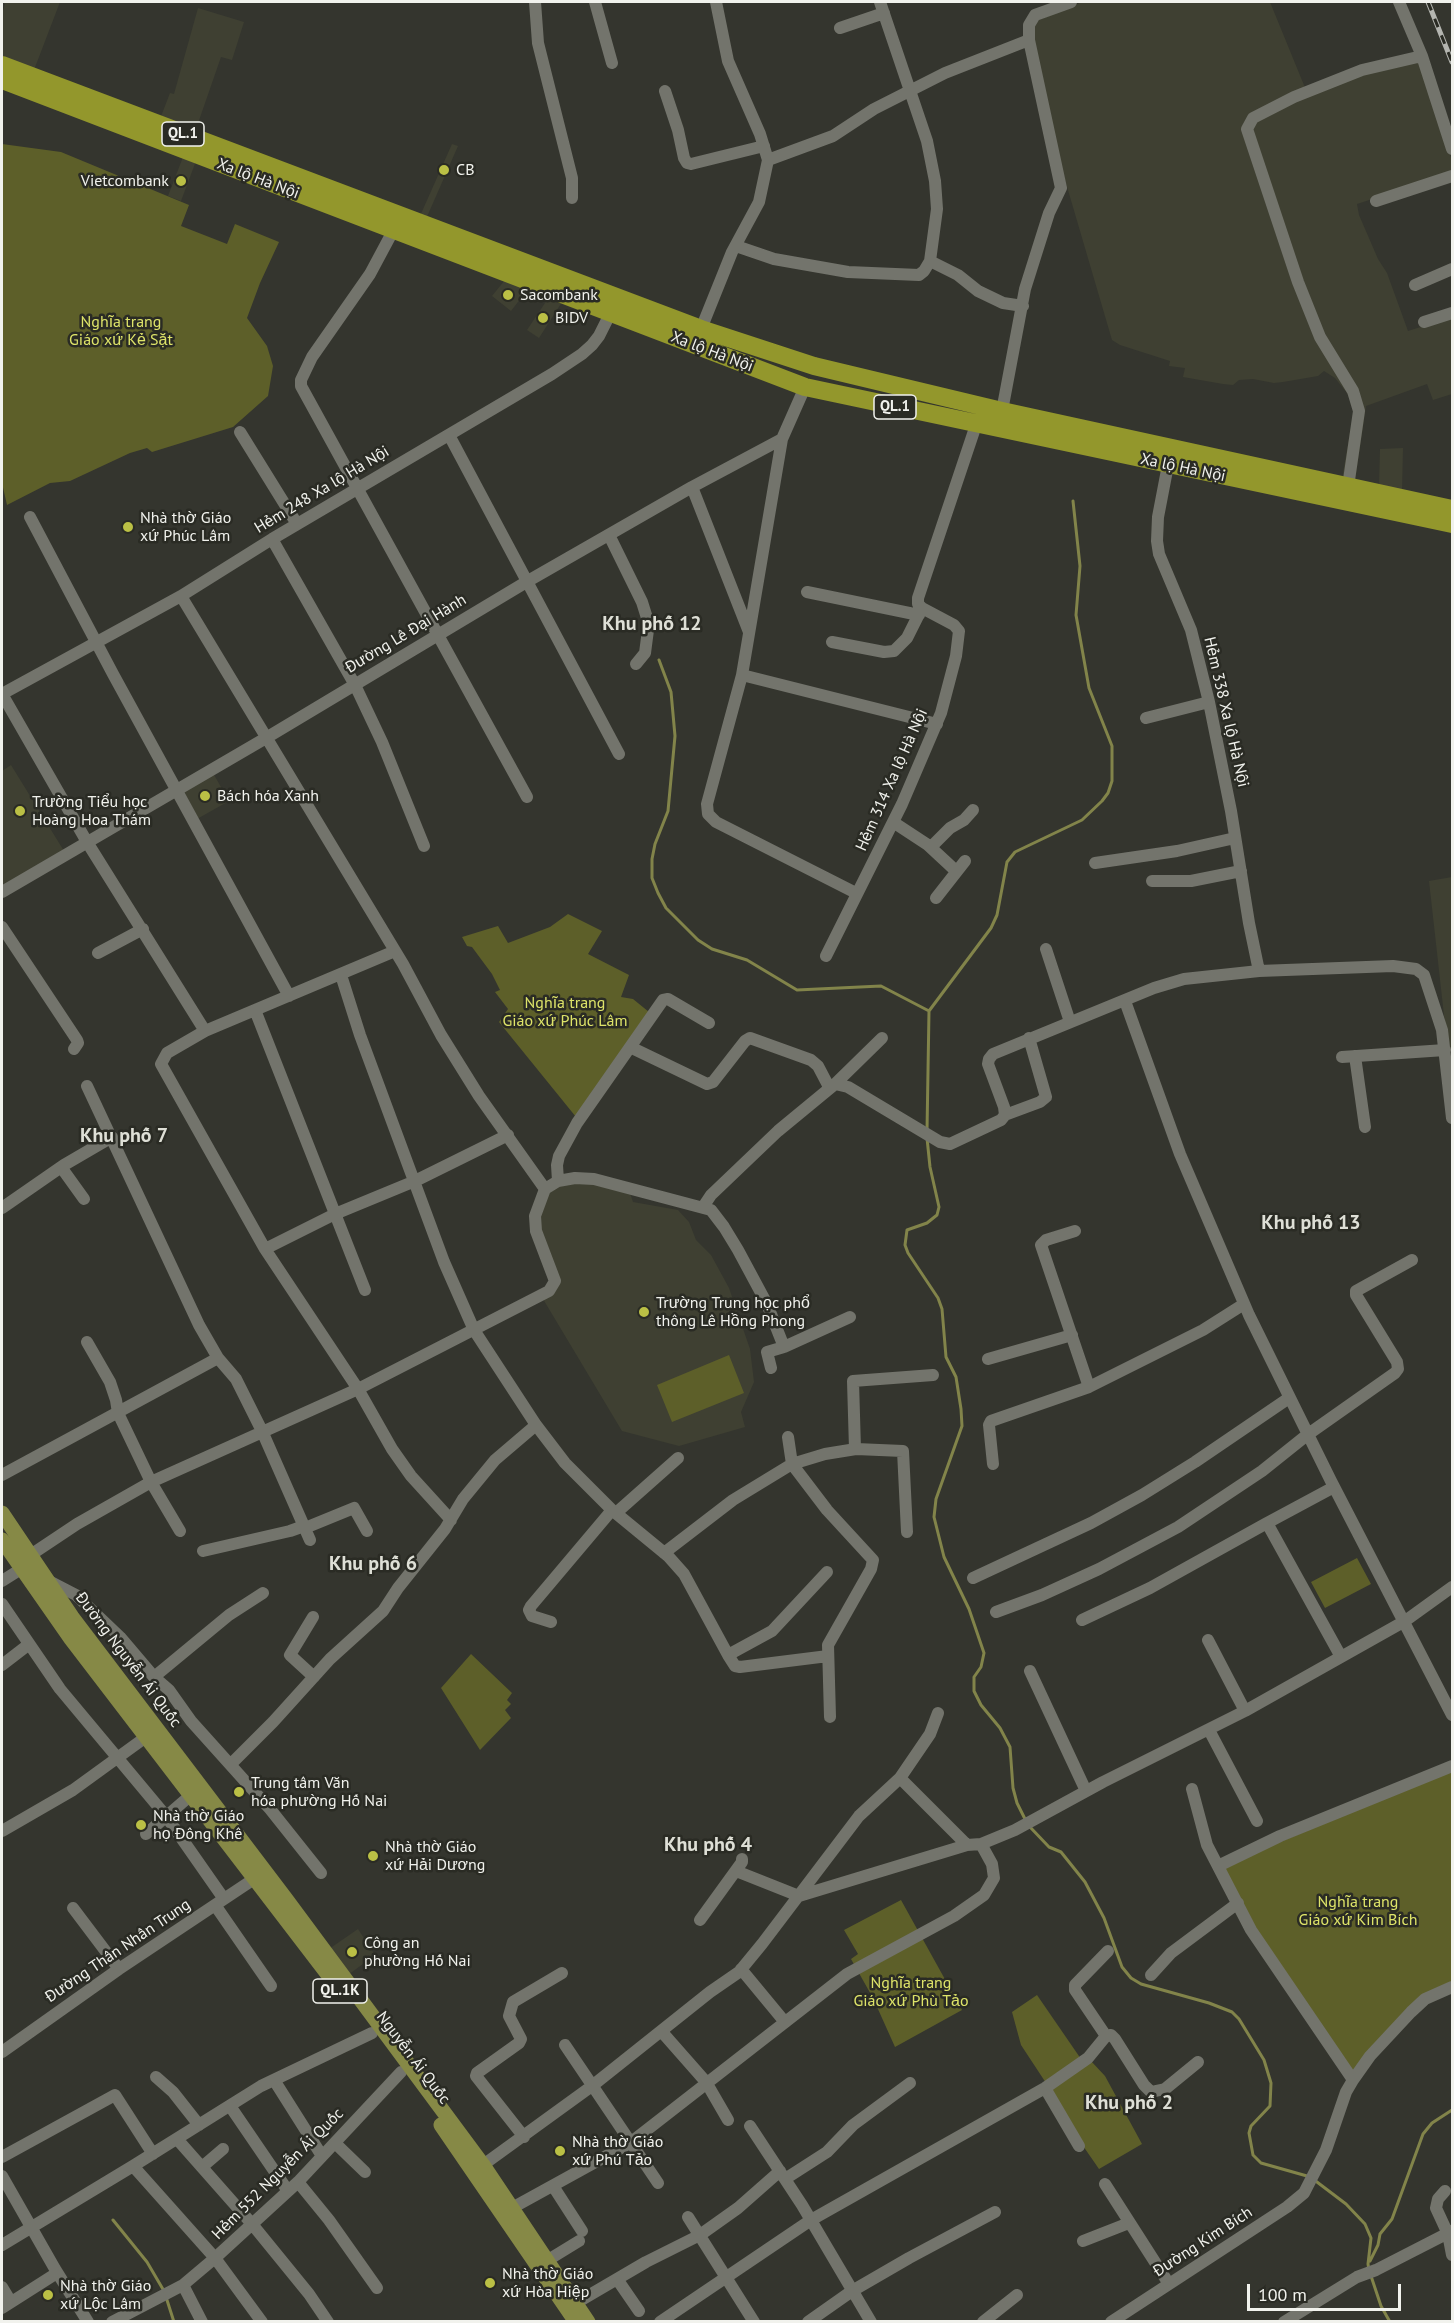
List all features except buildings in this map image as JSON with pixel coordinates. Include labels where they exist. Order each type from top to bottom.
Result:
[{"type":"highway","name":"Xa lộ Hà Nội","points":[[2,64],[38,86],[362,210],[610,314],[805,387],[1452,524]]},
{"type":"highway","name":"Xa lộ Hà Nội","points":[[2,80],[38,86]]},
{"type":"highway","name":"Xa lộ Hà Nội","points":[[397,224],[814,366],[1002,411],[1452,509]]},
{"type":"main road","name":"Đường Nguyễn Ái Quốc","points":[[2,1513],[25,1562],[146,1737],[191,1795],[222,1821]]},
{"type":"main road","name":"Đường Nguyễn Ái Quốc","points":[[2,1540],[45,1580],[222,1821]]},
{"type":"main road","name":"Nguyễn Ái Quốc","points":[[222,1821],[254,1879],[401,2072],[483,2171],[576,2322]]},
{"type":"main road","name":"Nguyễn Ái Quốc","points":[[222,1821],[512,2208],[588,2322]]},
{"type":"street","points":[[535,2],[538,43],[572,178],[572,198]]},
{"type":"street","points":[[595,2],[612,63]]},
{"type":"street","points":[[701,329],[736,246],[759,202],[768,160],[728,61],[716,2]]},
{"type":"street","points":[[1399,2],[1422,56],[1452,149]]},
{"type":"street","points":[[1002,411],[1025,289],[1049,213],[1061,188],[1029,40],[1029,25],[1035,15],[1062,3]]},
{"type":"street","points":[[736,246],[774,259],[848,272],[919,275],[930,261],[937,209],[935,181],[927,141],[883,5],[840,28]]},
{"type":"street","points":[[768,160],[833,136],[874,109],[945,73],[1029,40]]},
{"type":"street","points":[[1348,487],[1359,411],[1353,390],[1320,337],[1298,282],[1247,129],[1253,118],[1294,97],[1362,70],[1422,56]]},
{"type":"street","points":[[665,91],[687,163],[691,164],[764,146]]},
{"type":"street","points":[[1376,201],[1452,176]]},
{"type":"street","points":[[397,224],[370,274],[312,357],[301,383],[527,797]]},
{"type":"street","points":[[930,261],[951,271],[978,291],[1003,303],[1023,306]]},
{"type":"street","points":[[1415,285],[1452,269]]},
{"type":"street","name":"Hẻm 248 Xa lộ Hà Nội","points":[[2,694],[181,596],[297,524],[507,402],[582,354],[599,336],[610,314]]},
{"type":"street","points":[[1424,322],[1452,314]]},
{"type":"street","points":[[805,387],[782,439],[742,675],[707,804],[708,814],[716,822],[856,893]]},
{"type":"street","points":[[921,611],[918,598],[976,425]]},
{"type":"street","points":[[240,432],[297,524]]},
{"type":"street","points":[[449,435],[619,754]]},
{"type":"street","name":"Đường Lê Đại Hành","points":[[2,892],[266,738],[528,581],[782,439]]},
{"type":"street","name":"Hẻm 338 Xa lộ Hà Nội","points":[[1168,465],[1156,541],[1159,554],[1191,630],[1209,702],[1259,971]]},
{"type":"street","points":[[692,488],[750,633]]},
{"type":"street","points":[[30,517],[289,996]]},
{"type":"street","points":[[609,535],[642,602],[647,618],[645,653],[636,664]]},
{"type":"street","points":[[272,539],[355,685],[382,742],[424,846]]},
{"type":"street","points":[[807,592],[921,611]]},
{"type":"street","points":[[181,596],[395,951],[441,1035],[479,1096],[544,1189]]},
{"type":"street","points":[[832,642],[884,652],[894,651],[906,638],[921,611]]},
{"type":"street","name":"Hẻm 314 Xa lộ Hà Nội","points":[[826,956],[893,822],[936,724],[956,656],[959,631],[954,625],[921,611]]},
{"type":"street","points":[[742,675],[936,724]]},
{"type":"street","points":[[2,694],[87,842],[205,1031]]},
{"type":"street","points":[[1146,718],[1209,702]]},
{"type":"street","points":[[931,847],[973,810]]},
{"type":"street","points":[[893,822],[931,847],[956,871]]},
{"type":"street","points":[[1095,863],[1177,851],[1235,838]]},
{"type":"street","points":[[936,898],[965,861]]},
{"type":"street","points":[[1152,881],[1191,881],[1240,871]]},
{"type":"street","points":[[2,927],[77,1040],[78,1043],[74,1049]]},
{"type":"street","points":[[98,953],[143,929]]},
{"type":"street","points":[[1046,950],[1070,1022]]},
{"type":"street","points":[[395,951],[205,1031],[166,1053],[161,1064],[265,1249],[358,1389],[392,1449],[411,1476],[451,1520]]},
{"type":"street","points":[[1005,1115],[988,1064],[988,1059],[993,1054],[1154,988],[1184,979],[1259,971],[1393,966],[1416,969],[1424,975],[1448,1053],[1452,1118]]},
{"type":"street","points":[[340,975],[444,1262],[474,1330],[536,1425],[565,1463],[614,1511],[664,1552],[684,1574],[735,1666],[828,1656]]},
{"type":"street","points":[[558,1181],[559,1156],[577,1122],[663,1000],[668,999],[709,1023]]},
{"type":"street","points":[[1125,1001],[1180,1154],[1244,1304],[1288,1398],[1452,1715]]},
{"type":"street","points":[[255,1010],[365,1290]]},
{"type":"street","points":[[630,1047],[707,1084],[713,1082],[745,1041],[750,1038],[811,1060],[832,1086]]},
{"type":"street","points":[[703,1207],[726,1180],[778,1131],[832,1086],[882,1038]]},
{"type":"street","points":[[832,1086],[848,1087],[940,1142],[950,1144],[1001,1120],[1005,1115],[1040,1102],[1046,1096],[1029,1038]]},
{"type":"street","points":[[1365,1126],[1349,1057],[1448,1053]]},
{"type":"street","points":[[87,1086],[199,1325],[219,1358],[236,1379],[307,1531]]},
{"type":"street","points":[[265,1249],[335,1214],[414,1180],[508,1135]]},
{"type":"street","points":[[2,1208],[61,1167],[112,1137]]},
{"type":"street","points":[[61,1167],[84,1199]]},
{"type":"street","points":[[2,1581],[77,1524],[151,1482],[358,1389],[549,1291],[555,1281],[536,1230],[535,1216],[544,1189],[558,1181],[575,1178],[594,1179],[703,1207],[717,1216],[734,1242],[767,1304],[784,1347]]},
{"type":"street","points":[[1075,1230],[1046,1240],[1041,1245],[1089,1387]]},
{"type":"street","points":[[996,1612],[1042,1595],[1098,1569],[1179,1527],[1262,1471],[1307,1435],[1383,1382],[1398,1369],[1397,1362],[1356,1295],[1356,1291],[1412,1260]]},
{"type":"street","points":[[993,1464],[988,1425],[991,1421],[1089,1387],[1203,1330],[1244,1304]]},
{"type":"street","points":[[771,1368],[767,1352],[784,1347],[850,1317]]},
{"type":"street","points":[[988,1359],[1072,1335]]},
{"type":"street","points":[[87,1342],[110,1382],[118,1413],[151,1482],[180,1531]]},
{"type":"street","points":[[2,1475],[219,1358]]},
{"type":"street","points":[[855,1449],[851,1385],[853,1381],[933,1375]]},
{"type":"street","points":[[973,1578],[1091,1523],[1142,1495],[1195,1462],[1288,1398]]},
{"type":"street","points":[[231,1764],[314,1677],[383,1611],[451,1520],[463,1499],[495,1460],[536,1425]]},
{"type":"street","points":[[788,1437],[792,1464],[827,1509],[873,1560],[871,1569],[830,1639],[828,1656],[830,1718]]},
{"type":"street","points":[[664,1552],[733,1500],[792,1464],[825,1454],[855,1449],[903,1451],[907,1532]]},
{"type":"street","points":[[551,1622],[531,1616],[529,1610],[531,1606],[614,1511],[678,1458]]},
{"type":"street","points":[[1082,1620],[1150,1588],[1334,1487]]},
{"type":"street","points":[[203,1551],[290,1531],[307,1531],[354,1508],[367,1531]]},
{"type":"street","points":[[1267,1523],[1340,1655]]},
{"type":"street","points":[[728,1655],[772,1631],[827,1572]]},
{"type":"street","points":[[45,1580],[76,1595],[120,1637],[154,1677],[169,1690],[191,1720],[231,1764],[321,1873]]},
{"type":"street","points":[[736,1871],[799,1896],[967,1845],[981,1844],[1016,1830],[1086,1791],[1245,1711],[1340,1655],[1405,1621],[1452,1587]]},
{"type":"street","points":[[154,1677],[229,1615],[263,1593]]},
{"type":"street","points":[[2,1604],[28,1645],[66,1697],[166,1816],[271,1986]]},
{"type":"street","points":[[314,1617],[290,1654],[314,1677]]},
{"type":"street","points":[[1208,1640],[1245,1711]]},
{"type":"street","points":[[2,1665],[28,1645]]},
{"type":"street","points":[[1030,1671],[1086,1791]]},
{"type":"street","points":[[483,2171],[741,1969],[859,1815],[900,1778],[930,1734],[938,1713]]},
{"type":"street","points":[[1209,1730],[1257,1821]]},
{"type":"street","points":[[2,1831],[73,1790],[146,1737]]},
{"type":"street","points":[[1218,1866],[1280,1836],[1452,1766]]},
{"type":"street","points":[[900,1778],[967,1845]]},
{"type":"street","points":[[1192,1789],[1207,1845],[1251,1930],[1353,2080],[1370,2056],[1411,2012],[1425,1999],[1452,1987]]},
{"type":"street","points":[[146,1834],[191,1795]]},
{"type":"street","points":[[512,2208],[630,2143],[847,1974],[954,1916],[984,1895],[994,1878],[992,1864],[981,1844]]},
{"type":"street","points":[[700,1920],[736,1871],[742,1859]]},
{"type":"street","name":"Đường Thân Nhân Trung","points":[[2,2052],[119,1969],[254,1879]]},
{"type":"street","points":[[1151,1975],[1171,1953],[1238,1903]]},
{"type":"street","points":[[73,1908],[119,1969]]},
{"type":"street","points":[[1106,2036],[1075,1990],[1075,1985],[1108,1951]]},
{"type":"street","points":[[741,1969],[784,2021]]},
{"type":"street","points":[[524,2137],[476,2076],[519,2043],[521,2039],[509,2016],[513,2002],[562,1972]]},
{"type":"street","points":[[662,2032],[706,2082],[728,2120]]},
{"type":"street","points":[[2,2245],[274,2080],[372,2033]]},
{"type":"street","points":[[660,2322],[811,2220],[1045,2088],[1088,2058],[1106,2036],[1111,2035],[1115,2038],[1144,2085],[1151,2092],[1165,2089],[1198,2062]]},
{"type":"street","points":[[565,2045],[658,2183]]},
{"type":"street","name":"Hẻm 552 Nguyễn Ái Quốc","points":[[112,2322],[183,2285],[215,2258],[293,2186],[401,2072]]},
{"type":"street","points":[[156,2077],[173,2092],[199,2125]]},
{"type":"street","points":[[274,2080],[322,2156]]},
{"type":"street","name":"Đường Kim Bích","points":[[1111,2322],[1287,2207],[1304,2193],[1326,2150],[1346,2092],[1353,2080]]},
{"type":"street","points":[[576,2303],[673,2247],[700,2235],[783,2175],[826,2152],[854,2125],[910,2083]]},
{"type":"street","points":[[1045,2088],[1079,2146]]},
{"type":"street","points":[[2,2157],[116,2096],[153,2154]]},
{"type":"street","points":[[230,2106],[293,2186],[329,2220],[378,2288]]},
{"type":"street","points":[[750,2126],[811,2220],[871,2322]]},
{"type":"street","points":[[177,2139],[252,2224],[309,2294],[328,2322]]},
{"type":"street","points":[[335,2142],[365,2172]]},
{"type":"street","points":[[202,2167],[223,2149]]},
{"type":"street","points":[[134,2166],[215,2258],[262,2322]]},
{"type":"street","points":[[2,2176],[57,2273],[88,2322]]},
{"type":"street","points":[[1105,2184],[1169,2284]]},
{"type":"street","points":[[548,2260],[580,2236],[553,2186]]},
{"type":"street","points":[[1445,2191],[1438,2199],[1436,2208],[1450,2233],[1452,2255]]},
{"type":"street","points":[[808,2322],[852,2291],[995,2212]]},
{"type":"street","points":[[688,2217],[754,2322]]},
{"type":"street","points":[[1083,2241],[1129,2223]]},
{"type":"street","points":[[1284,2322],[1357,2277],[1450,2233]]},
{"type":"street","points":[[2,2287],[6,2305],[57,2273]]},
{"type":"street","points":[[617,2279],[639,2311]]},
{"type":"street","points":[[183,2285],[202,2322]]},
{"type":"street","points":[[983,2322],[1017,2295]]},
{"type":"shaded area","points":[[2,2],[60,2],[34,70],[2,58],[2,14],[5,4]]},
{"type":"shaded area","points":[[1082,2],[1270,2],[1308,95],[1363,74],[1419,60],[1452,161],[1452,173],[1357,204],[1359,215],[1378,259],[1387,273],[1408,331],[1452,317],[1452,394],[1433,400],[1427,384],[1366,406],[1355,482],[1342,479],[1354,409],[1347,393],[1335,378],[1324,371],[1318,376],[1283,382],[1274,383],[1253,379],[1239,380],[1233,385],[1223,384],[1183,377],[1185,368],[1169,366],[1170,361],[1120,345],[1112,340],[1063,173],[1032,39],[1034,22]]},
{"type":"shaded area","points":[[198,8],[244,22],[232,60],[221,57],[195,132],[160,119],[170,93],[174,94]]},
{"type":"shaded area","name":"CB","points":[[452,144],[458,146],[426,219],[420,216]]},
{"type":"shaded area","name":"Vietcombank","points":[[183,157],[196,161],[181,201],[168,196]]},
{"type":"shaded area","name":"Sacombank","points":[[505,280],[528,289],[511,311],[492,296]]},
{"type":"shaded area","name":"BIDV","points":[[549,297],[562,302],[539,338],[527,330]]},
{"type":"shaded area","points":[[1403,448],[1402,492],[1379,487],[1380,449]]},
{"type":"shaded area","name":"Trường Tiểu học Hoàng Hoa Thám","points":[[11,765],[64,851],[2,887],[2,771]]},
{"type":"shaded area","name":"Bách hóa Xanh","points":[[213,773],[229,801],[197,819],[181,791]]},
{"type":"shaded area","points":[[1452,877],[1452,1051],[1448,1051],[1429,881]]},
{"type":"shaded area","name":"Trường Trung học phổ thông Lê Hồng Phong","points":[[593,1182],[630,1193],[633,1202],[678,1210],[689,1222],[696,1240],[711,1255],[729,1288],[750,1349],[754,1382],[741,1412],[745,1427],[679,1446],[622,1431],[543,1299],[553,1293],[539,1217],[547,1192],[559,1185]]},
{"type":"shaded area","name":"Công an phường Hố Nai","points":[[358,1929],[375,1955],[348,1975],[329,1949]]},
{"type":"green space","name":"Nghĩa trang Giáo xứ Kẻ Sặt","points":[[2,144],[61,152],[189,205],[181,226],[227,244],[235,224],[279,242],[247,318],[267,346],[273,366],[268,396],[233,427],[152,452],[147,448],[130,453],[70,481],[50,483],[7,505],[2,483]]},
{"type":"green space","name":"Nghĩa trang Giáo xứ Phúc Lâm","points":[[568,914],[602,931],[588,954],[629,975],[621,997],[633,999],[649,1012],[576,1117],[499,1022],[508,1009],[495,992],[500,990],[492,974],[462,937],[498,926],[508,943],[550,927]]},
{"type":"green space","points":[[729,1355],[744,1393],[672,1422],[657,1385]]},
{"type":"green space","points":[[1357,1558],[1371,1584],[1325,1608],[1311,1582]]},
{"type":"green space","points":[[471,1654],[512,1693],[507,1700],[511,1704],[505,1710],[511,1718],[480,1750],[441,1688]]},
{"type":"green space","name":"Nghĩa trang Giáo xứ Kim Bích","points":[[1452,1770],[1452,1983],[1426,1994],[1353,2073],[1254,1928],[1222,1866]]},
{"type":"green space","name":"Nghĩa trang Giáo xứ Phù Tảo","points":[[901,1900],[962,2010],[895,2047],[873,1998],[851,1959],[858,1954],[844,1930]]},
{"type":"green space","points":[[1037,1995],[1081,2059],[1046,2083],[1021,2045],[1012,2012]]},
{"type":"green space","points":[[1091,2061],[1105,2076],[1142,2144],[1099,2169],[1050,2089]]},
{"type":"waterway","points":[[929,1011],[991,928],[997,915],[1007,862],[1015,852],[1082,820],[1102,801],[1112,781],[1112,746],[1089,688],[1076,615],[1080,566],[1073,501]]},
{"type":"waterway","points":[[659,660],[671,692],[675,736],[668,811],[655,844],[652,859],[652,878],[666,908],[698,940],[712,949],[747,960],[797,990],[881,986],[929,1011],[927,1131]]},
{"type":"waterway","points":[[927,1138],[930,1167],[939,1207],[937,1215],[927,1223],[907,1230],[905,1245],[938,1298],[942,1309],[946,1357],[956,1377],[962,1426],[936,1499],[934,1517],[944,1557],[969,1609],[984,1653],[981,1667],[974,1677],[974,1691],[981,1705],[1000,1728],[1010,1747],[1013,1788],[1026,1821]]},
{"type":"waterway","points":[[1030,1827],[1049,1847],[1061,1852],[1085,1882],[1104,1918],[1122,1967],[1131,1978],[1141,1984],[1209,2003],[1232,2012],[1239,2019],[1264,2060],[1271,2083],[1270,2106],[1251,2126],[1249,2133],[1253,2155],[1261,2163],[1307,2176]]},
{"type":"waterway","points":[[1370,2261],[1378,2245],[1380,2234],[1392,2219],[1423,2134],[1432,2123],[1452,2110]]},
{"type":"waterway","points":[[1313,2179],[1346,2204],[1365,2224],[1371,2238],[1369,2270]]},
{"type":"waterway","points":[[113,2220],[147,2262],[164,2291]]},
{"type":"waterway","points":[[1371,2276],[1381,2306],[1390,2322]]},
{"type":"waterway","points":[[166,2297],[174,2322]]},
{"type":"railway","points":[[1428,2],[1452,62]]},
{"type":"place","name":"CB","points":[[444,170]]},
{"type":"place","name":"Vietcombank","points":[[181,181]]},
{"type":"place","name":"Sacombank","points":[[508,295]]},
{"type":"place","name":"BIDV","points":[[543,318]]},
{"type":"place","name":"Nhà thờ Giáo xứ Phúc Lâm","points":[[128,527]]},
{"type":"place","name":"Bách hóa Xanh","points":[[205,796]]},
{"type":"place","name":"Trường Tiểu học Hoàng Hoa Thám","points":[[20,811]]},
{"type":"place","name":"Trường Trung học phổ thông Lê Hồng Phong","points":[[644,1312]]},
{"type":"place","name":"Trung tâm Văn hóa phường Hố Nai","points":[[239,1792]]},
{"type":"place","name":"Nhà thờ Giáo họ Đông Khê","points":[[141,1825]]},
{"type":"place","name":"Nhà thờ Giáo xứ Hải Dương","points":[[373,1856]]},
{"type":"place","name":"Công an phường Hố Nai","points":[[352,1952]]},
{"type":"place","name":"Nhà thờ Giáo xứ Phú Tảo","points":[[560,2151]]},
{"type":"place","name":"Nhà thờ Giáo xứ Hòa Hiệp","points":[[490,2283]]},
{"type":"place","name":"Nhà thờ Giáo xứ Lộc Lâm","points":[[48,2295]]},
{"type":"district","name":"Khu phố 12","points":[[652,624]]},
{"type":"district","name":"Khu phố 7","points":[[124,1136]]},
{"type":"district","name":"Khu phố 13","points":[[1311,1223]]},
{"type":"district","name":"Khu phố 6","points":[[373,1564]]},
{"type":"district","name":"Khu phố 4","points":[[708,1845]]},
{"type":"district","name":"Khu phố 2","points":[[1129,2103]]}]
